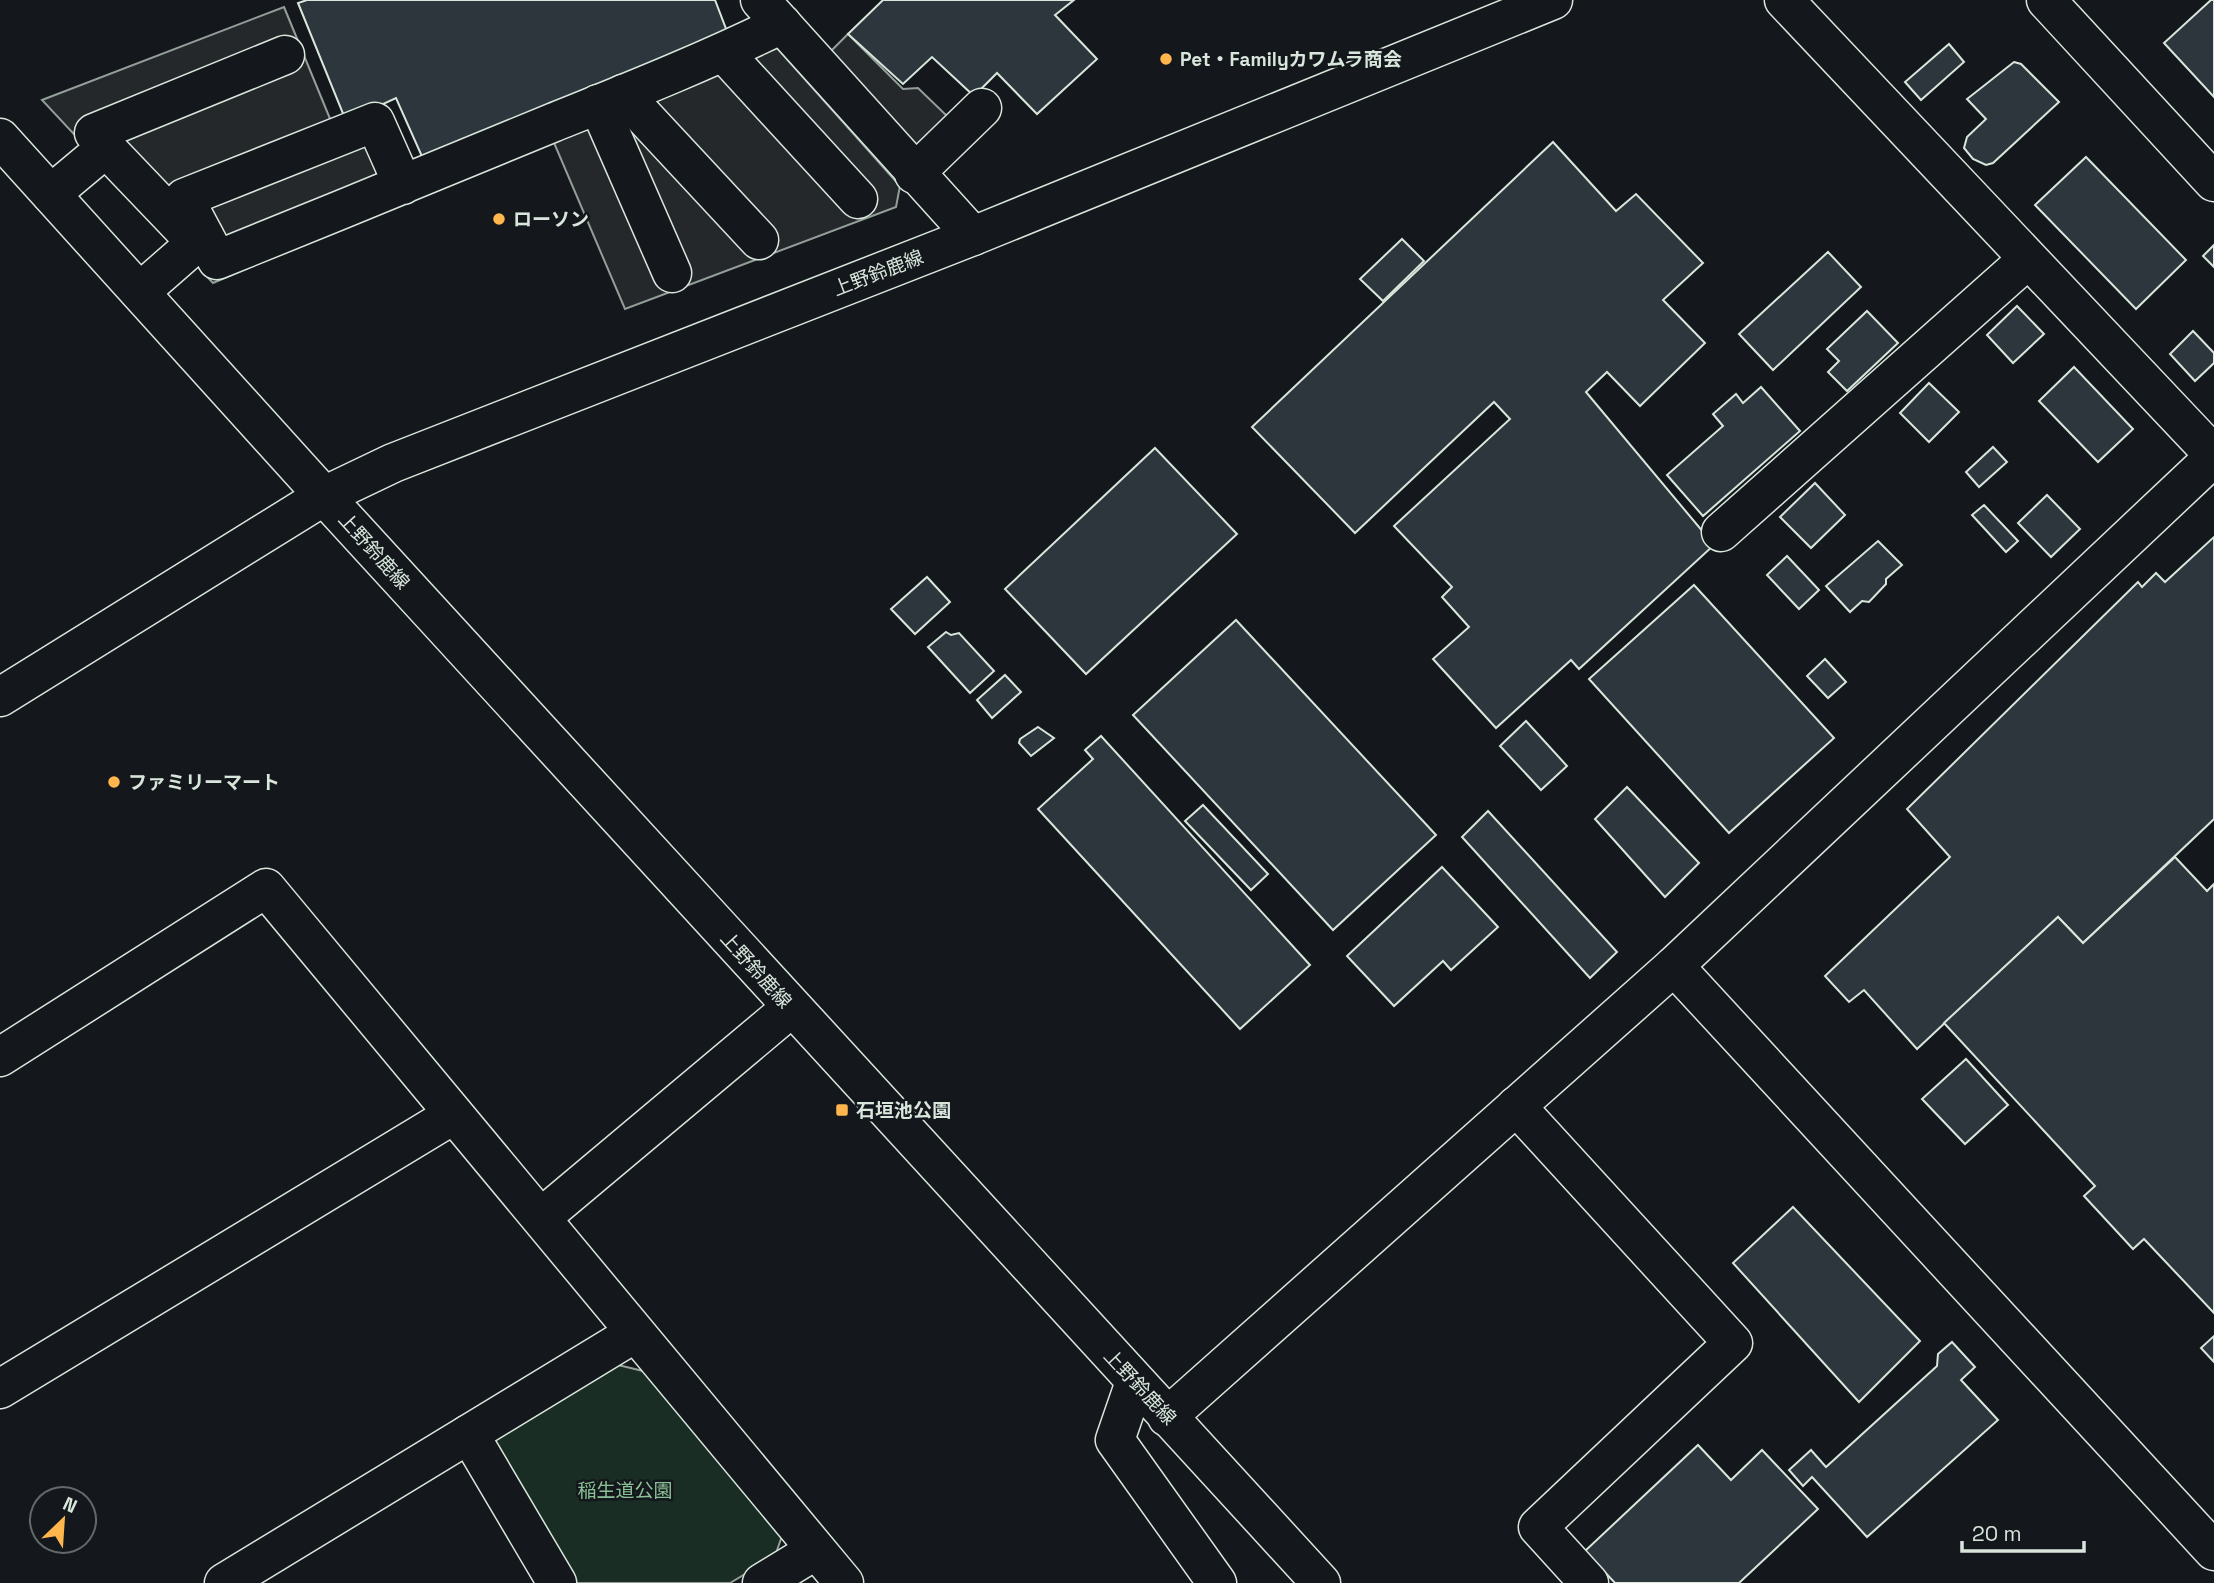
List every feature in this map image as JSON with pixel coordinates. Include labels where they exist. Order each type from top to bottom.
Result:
[{"type":"street","name":"上野鈴鹿線","points":[[1321,1583],[324,496],[393,463],[973,236],[1553,0]]},
{"type":"street","points":[[1167,1417],[1674,966],[2214,456],[1784,0]]},
{"type":"street","points":[[2046,0],[2214,181]]},
{"type":"street","points":[[285,55],[94,133],[217,260],[724,53],[771,12],[914,174],[973,236]]},
{"type":"street","points":[[724,53],[858,199]]},
{"type":"street","points":[[610,99],[759,240]]},
{"type":"street","points":[[610,99],[672,274]]},
{"type":"street","points":[[914,174],[982,108]]},
{"type":"street","points":[[200,240],[184,198],[375,122],[403,185]]},
{"type":"street","points":[[0,138],[324,496],[0,697]]},
{"type":"street","points":[[51,194],[106,148]]},
{"type":"street","points":[[140,292],[200,240]]},
{"type":"street","points":[[1721,532],[2027,260]]},
{"type":"street","points":[[0,1057],[266,888],[844,1583]]},
{"type":"street","points":[[1674,966],[2214,1551]]},
{"type":"street","points":[[542,1217],[791,1008]]},
{"type":"street","points":[[1516,1106],[1733,1343],[1538,1527],[1589,1583]]},
{"type":"street","points":[[0,1390],[453,1115]]},
{"type":"street","points":[[224,1583],[635,1333]]},
{"type":"street","points":[[1135,1382],[1115,1440],[1217,1583]]},
{"type":"street","points":[[469,1434],[557,1583]]},
{"type":"street","points":[[762,1583],[816,1550]]},
{"type":"green space","name":"稲生道公園","points":[[614,1364],[647,1372],[783,1533],[775,1556],[730,1583],[572,1583],[489,1442]]},
{"type":"shaded area","points":[[284,7],[333,126],[416,171],[752,20],[900,186],[896,207],[625,309],[552,138],[213,283],[42,100]]},
{"type":"shaded area","points":[[848,34],[903,89],[918,88],[948,117],[909,156],[820,62]]},
{"type":"building","points":[[307,0],[715,0],[728,34],[424,161],[396,98],[346,121],[298,3]]},
{"type":"building","points":[[883,0],[1074,0],[1055,15],[1097,59],[1037,114],[997,73],[974,96],[932,57],[903,84],[848,34]]},
{"type":"building","points":[[2214,0],[2214,97],[2164,43]]},
{"type":"building","points":[[1949,44],[1964,62],[1921,100],[1905,82]]},
{"type":"building","points":[[2014,62],[2021,64],[2059,102],[1993,163],[1986,165],[1973,159],[1964,148],[1967,137],[1986,119],[1967,99]]},
{"type":"building","points":[[1553,142],[1616,211],[1636,194],[1703,263],[1663,300],[1705,343],[1640,406],[1607,372],[1586,392],[1714,545],[1579,669],[1571,660],[1496,728],[1433,659],[1469,627],[1442,597],[1452,587],[1394,526],[1510,419],[1494,402],[1355,533],[1252,427]]},
{"type":"building","points":[[2086,157],[2186,260],[2136,309],[2035,205]]},
{"type":"building","points":[[1402,239],[1424,261],[1383,301],[1360,279]]},
{"type":"building","points":[[2214,245],[2214,267],[2203,256]]},
{"type":"building","points":[[1828,252],[1861,287],[1773,370],[1739,334]]},
{"type":"building","points":[[2017,306],[2044,334],[2013,363],[1987,335]]},
{"type":"building","points":[[1867,311],[1898,343],[1847,391],[1828,372],[1839,361],[1827,349]]},
{"type":"building","points":[[2193,331],[2214,353],[2214,363],[2195,381],[2170,354]]},
{"type":"building","points":[[2074,367],[2133,429],[2098,462],[2039,401]]},
{"type":"building","points":[[1929,383],[1959,412],[1929,442],[1900,413]]},
{"type":"building","points":[[1761,387],[1800,431],[1703,516],[1667,475],[1723,426],[1713,414],[1736,394],[1743,403]]},
{"type":"building","points":[[1993,447],[2007,462],[1979,487],[1966,472]]},
{"type":"building","points":[[1155,448],[1237,534],[1086,674],[1005,589]]},
{"type":"building","points":[[1815,483],[1845,515],[1811,548],[1780,517]]},
{"type":"building","points":[[2047,495],[2080,529],[2051,557],[2018,523]]},
{"type":"building","points":[[1984,505],[2018,541],[2006,552],[1972,515]]},
{"type":"building","points":[[2214,537],[2214,819],[2083,943],[2058,917],[1917,1049],[1864,990],[1849,1002],[1825,976],[1950,857],[1907,809],[2138,582],[2142,587],[2156,573],[2165,582]]},
{"type":"building","points":[[1878,541],[1902,565],[1886,579],[1886,584],[1869,602],[1862,601],[1850,612],[1826,586]]},
{"type":"building","points":[[1787,556],[1819,590],[1799,609],[1767,575]]},
{"type":"building","points":[[927,577],[950,602],[915,634],[891,609]]},
{"type":"building","points":[[1694,585],[1834,738],[1729,833],[1589,679]]},
{"type":"building","points":[[1236,620],[1436,835],[1333,930],[1133,715]]},
{"type":"building","points":[[946,632],[951,635],[959,633],[994,671],[970,693],[928,647]]},
{"type":"building","points":[[1825,659],[1846,682],[1828,698],[1807,676]]},
{"type":"building","points":[[1005,675],[1021,692],[992,718],[977,700]]},
{"type":"building","points":[[1526,721],[1567,766],[1541,790],[1500,746]]},
{"type":"building","points":[[1038,727],[1054,738],[1031,756],[1019,743],[1020,739]]},
{"type":"building","points":[[1101,736],[1310,965],[1240,1029],[1038,809],[1093,759],[1085,750]]},
{"type":"building","points":[[1627,787],[1699,863],[1665,897],[1595,819]]},
{"type":"building","points":[[1203,805],[1268,874],[1251,890],[1185,821]]},
{"type":"building","points":[[1488,811],[1617,952],[1590,978],[1462,837]]},
{"type":"building","points":[[2175,857],[2207,891],[2214,884],[2214,1313],[2144,1239],[2133,1249],[2084,1196],[2095,1186],[1944,1023],[2058,917],[2083,943]]},
{"type":"building","points":[[1442,867],[1498,927],[1451,970],[1443,961],[1394,1006],[1347,956]]},
{"type":"building","points":[[1966,1059],[2008,1105],[1965,1144],[1922,1099]]},
{"type":"building","points":[[1793,1207],[1920,1341],[1859,1402],[1733,1263]]},
{"type":"building","points":[[2214,1336],[2214,1362],[2201,1348]]},
{"type":"building","points":[[1952,1342],[1975,1367],[1961,1380],[1998,1420],[1867,1537],[1812,1477],[1803,1486],[1789,1470],[1811,1450],[1826,1467],[1937,1366],[1938,1354]]},
{"type":"building","points":[[1698,1445],[1731,1480],[1762,1450],[1818,1509],[1739,1583],[1615,1583],[1585,1551]]},
{"type":"place","name":"Pet・Familyカワムラ商会","points":[[1166,59]]},
{"type":"place","name":"ローソン","points":[[499,219]]},
{"type":"place","name":"ファミリーマート","points":[[114,782]]},
{"type":"place","name":"石垣池公園","points":[[842,1110]]}]
